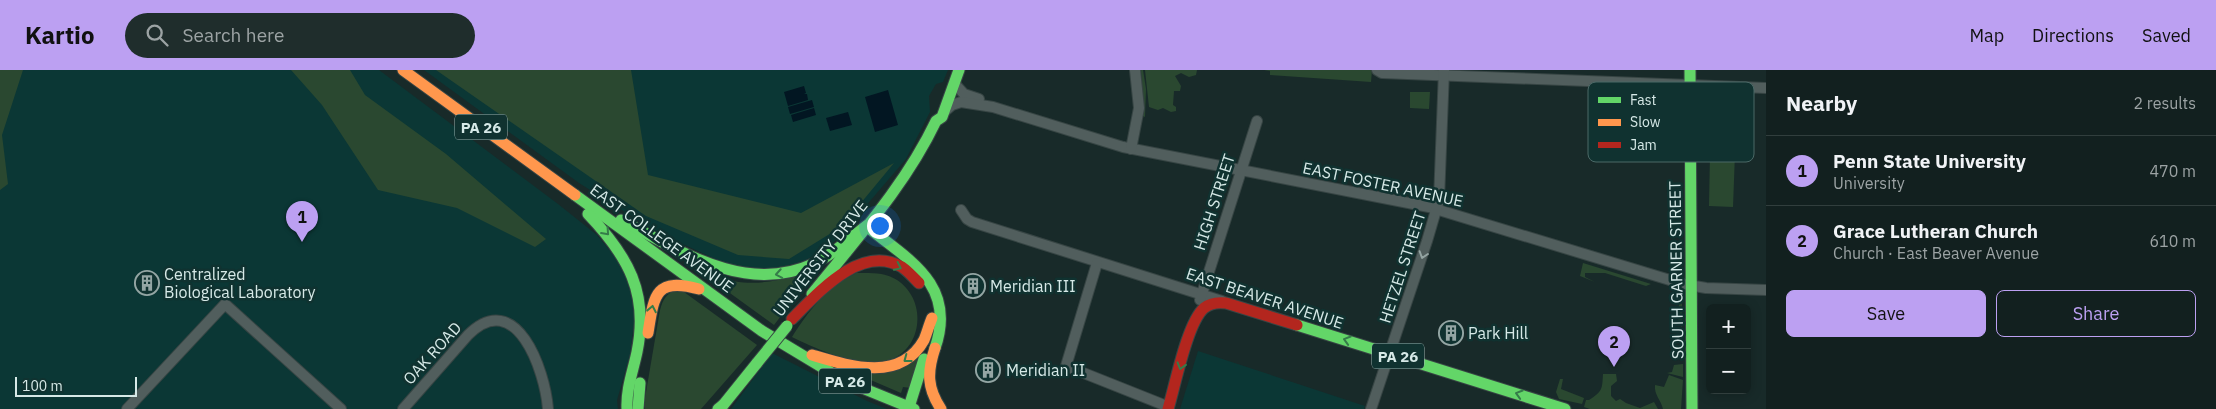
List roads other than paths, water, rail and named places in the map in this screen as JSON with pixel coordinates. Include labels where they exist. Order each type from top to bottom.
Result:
[{"type":"main road","name":"EAST COLLEGE AVENUE","points":[[403,70],[785,346],[845,381],[912,408]]},
{"type":"main road","name":"UNIVERSITY DRIVE","points":[[940,117],[935,114],[951,70]]},
{"type":"main road","name":"UNIVERSITY DRIVE","points":[[720,408],[866,226],[915,160],[940,117],[955,84],[959,70]]},
{"type":"main road","name":"SOUTH GARNER STREET","points":[[1690,162],[1694,382],[1692,409]]},
{"type":"main road","points":[[560,184],[612,238],[628,264],[639,292],[641,324],[628,390],[628,409]]},
{"type":"main road","points":[[578,198],[707,264],[745,275],[764,276],[781,274],[814,264],[837,250],[866,226],[926,275],[935,290],[940,309],[941,327],[928,378],[932,394],[941,409]]},
{"type":"main road","points":[[789,322],[842,272],[852,267],[875,262],[898,266],[916,280],[927,296],[932,318],[930,339],[912,408]]},
{"type":"main road","points":[[638,409],[638,395],[656,296],[660,290],[674,283],[707,291]]},
{"type":"main road","name":"HIGH STREET","points":[[1169,408],[1194,323],[1199,314],[1208,305],[1215,303],[1230,304]]},
{"type":"main road","name":"EAST BEAVER AVENUE","points":[[1230,304],[1550,407],[1565,409]]},
{"type":"main road","points":[[785,346],[849,366],[883,370],[902,363],[915,353],[924,339],[932,318]]},
{"type":"street","points":[[1131,149],[1139,108],[1135,70]]},
{"type":"street","points":[[1377,70],[1382,73],[1444,73],[1628,82]]},
{"type":"street","name":"HETZEL STREET","points":[[1371,409],[1437,208],[1444,73]]},
{"type":"street","name":"EAST FOSTER AVENUE","points":[[955,84],[964,94],[985,101],[993,107]]},
{"type":"street","name":"EAST FOSTER AVENUE","points":[[940,117],[952,105],[961,102],[993,107],[1131,149],[1437,208],[1691,286],[1766,290]]},
{"type":"street","name":"HIGH STREET","points":[[1194,323],[1201,294],[1257,120]]},
{"type":"street","name":"EAST BEAVER AVENUE","points":[[961,210],[967,219],[972,222],[1230,304]]},
{"type":"street","points":[[1096,262],[1066,366],[1169,408]]},
{"type":"street","points":[[127,409],[225,304],[341,409]]},
{"type":"street","name":"OAK ROAD","points":[[403,409],[475,328],[491,320],[501,320],[519,330],[526,340],[539,370],[548,409]]},
{"type":"place","name":"Penn State University","points":[[302,242]]},
{"type":"place","name":"Centralized Biological Laboratory","points":[[147,283]]},
{"type":"place","name":"Meridian III","points":[[973,286]]},
{"type":"place","name":"Park Hill","points":[[1451,333]]},
{"type":"place","name":"Grace Lutheran Church","points":[[1614,367]]},
{"type":"place","name":"Meridian II","points":[[988,370]]}]
